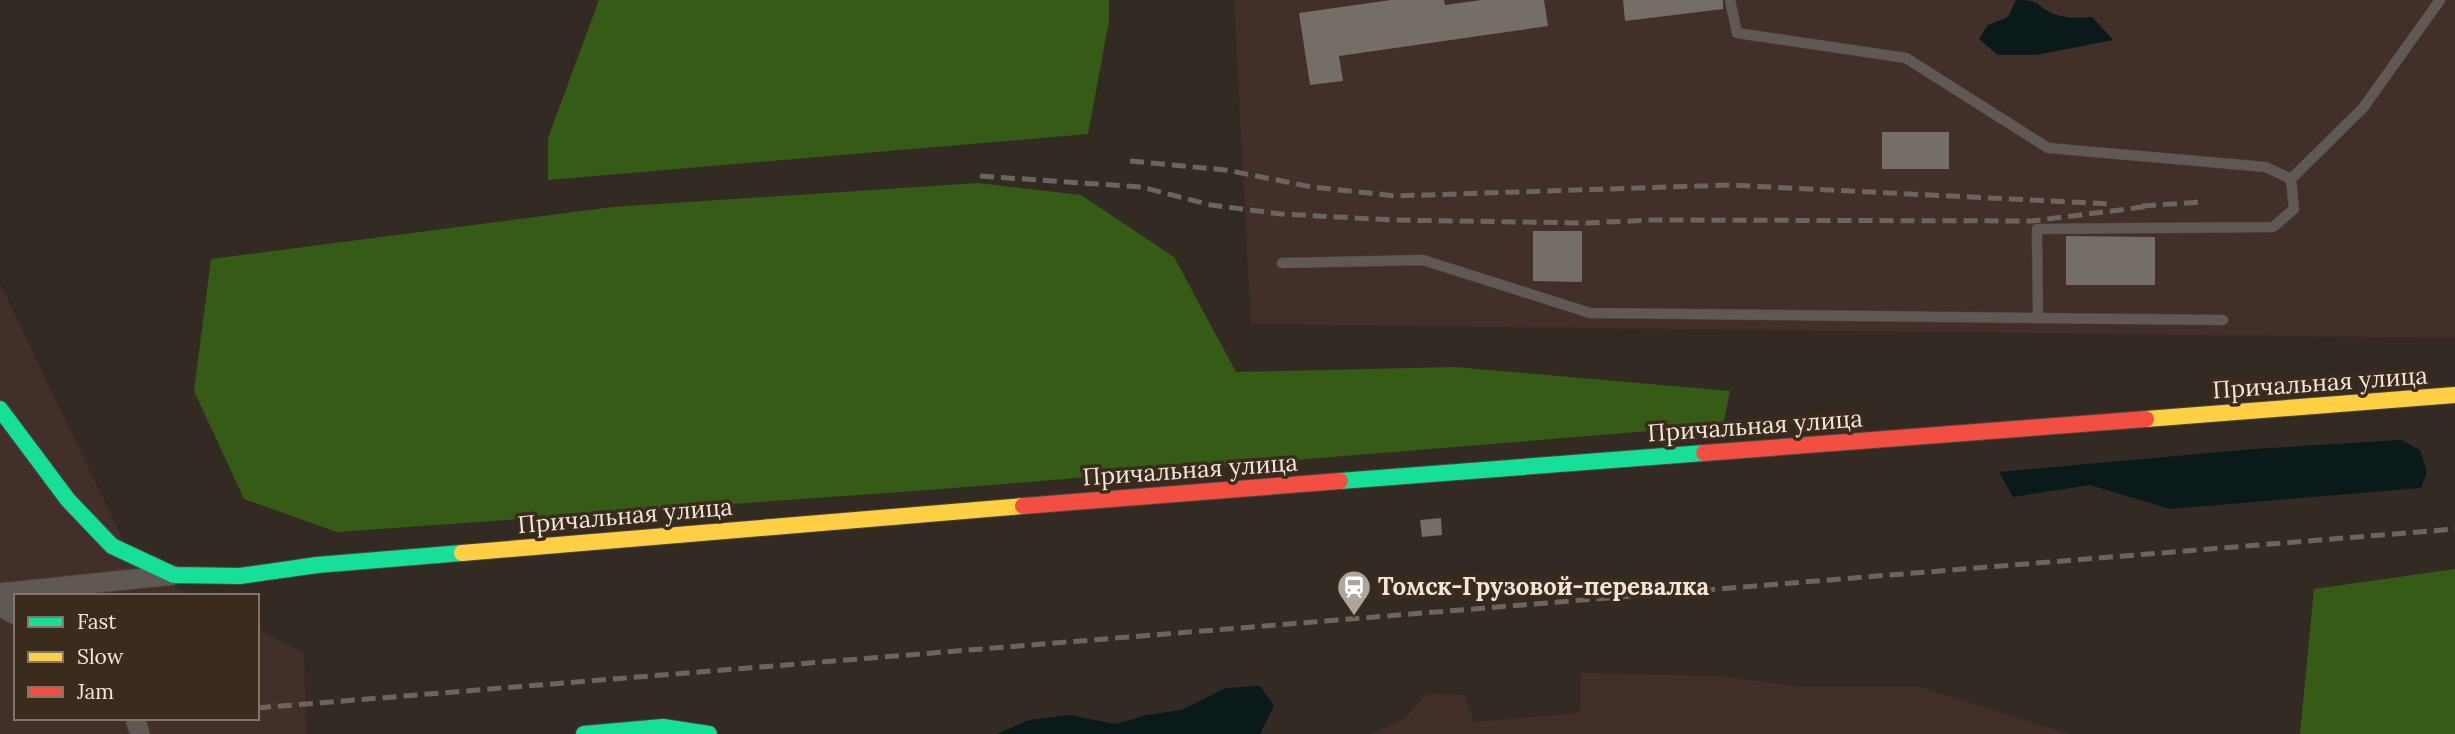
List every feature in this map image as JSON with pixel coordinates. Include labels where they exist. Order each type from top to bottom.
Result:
[{"type":"street","name":"Причальная улица","points":[[0,409],[68,500],[112,546],[174,575],[240,576],[317,565],[983,509],[2455,395]]},
{"type":"street","points":[[0,593],[174,575]]},
{"type":"street","points":[[584,734],[639,727],[689,727],[709,734]]},
{"type":"lane","points":[[1730,0],[1737,33],[1906,58],[2048,148],[2266,167],[2291,179]]},
{"type":"lane","points":[[2291,179],[2363,108],[2440,0]]},
{"type":"lane","points":[[2038,317],[2037,229],[2273,227],[2294,209],[2291,179]]},
{"type":"lane","points":[[1282,263],[1423,260],[1590,313],[2223,320]]},
{"type":"shaded area","points":[[1234,0],[2455,0],[2455,338],[1251,324]]},
{"type":"shaded area","points":[[2016,0],[2034,2],[2062,16],[2092,17],[2113,40],[2036,55],[1998,55],[1979,39],[1988,25],[2008,17]]},
{"type":"shaded area","points":[[0,284],[136,567],[188,594],[14,594],[14,720],[259,720],[259,630],[304,653],[306,734],[0,734]]},
{"type":"shaded area","points":[[2401,440],[2420,450],[2427,472],[2421,488],[2170,509],[2090,485],[2013,497],[1999,472],[2254,449]]},
{"type":"shaded area","points":[[1581,673],[1718,676],[1802,687],[1919,687],[2069,734],[1371,734],[1403,720],[1427,693],[1464,695],[1474,722],[1580,713]]},
{"type":"shaded area","points":[[1260,686],[1274,706],[1260,734],[997,734],[1029,720],[1069,715],[1115,724],[1147,715],[1181,710],[1226,688]]},
{"type":"green space","points":[[599,0],[1109,0],[1109,21],[1088,134],[548,180],[548,138]]},
{"type":"green space","points":[[978,183],[1081,195],[1174,257],[1236,372],[1455,367],[1730,391],[1723,425],[929,490],[337,532],[244,499],[194,391],[211,259],[613,207]]},
{"type":"green space","points":[[2455,569],[2455,734],[2300,734],[2314,589]]},
{"type":"building","points":[[1391,0],[1444,0],[1445,5],[1481,0],[1544,0],[1548,26],[1339,56],[1343,81],[1310,85],[1299,13]]},
{"type":"building","points":[[1623,0],[1723,0],[1723,9],[1625,21]]},
{"type":"building","points":[[1882,132],[1949,132],[1949,169],[1882,169]]},
{"type":"building","points":[[1533,231],[1582,231],[1582,282],[1533,281]]},
{"type":"building","points":[[2066,236],[2155,237],[2155,285],[2066,285]]},
{"type":"building","points":[[1441,518],[1442,535],[1422,537],[1420,520]]},
{"type":"railway","points":[[1130,161],[1226,170],[1312,187],[1395,196],[1729,185],[2111,204]]},
{"type":"railway","points":[[980,176],[1141,187],[1211,205],[1281,214],[1393,220],[1586,223],[1653,220],[2032,221],[2151,206]]},
{"type":"railway","points":[[2142,206],[2203,202]]},
{"type":"railway","points":[[259,708],[2455,529]]},
{"type":"traffic: fast","points":[[0,409],[68,500],[112,546],[174,575],[240,576],[317,565],[462,553]]},
{"type":"traffic: fast","points":[[1340,481],[1704,453]]},
{"type":"traffic: fast","points":[[584,734],[663,727],[709,734]]},
{"type":"traffic: slow","points":[[2146,419],[2455,395]]},
{"type":"traffic: slow","points":[[462,553],[1023,506]]},
{"type":"traffic: jam","points":[[1704,453],[2146,419]]},
{"type":"traffic: jam","points":[[1023,506],[1340,481]]},
{"type":"place","name":"Томск-Грузовой-перевалка","points":[[1354,617]]}]
